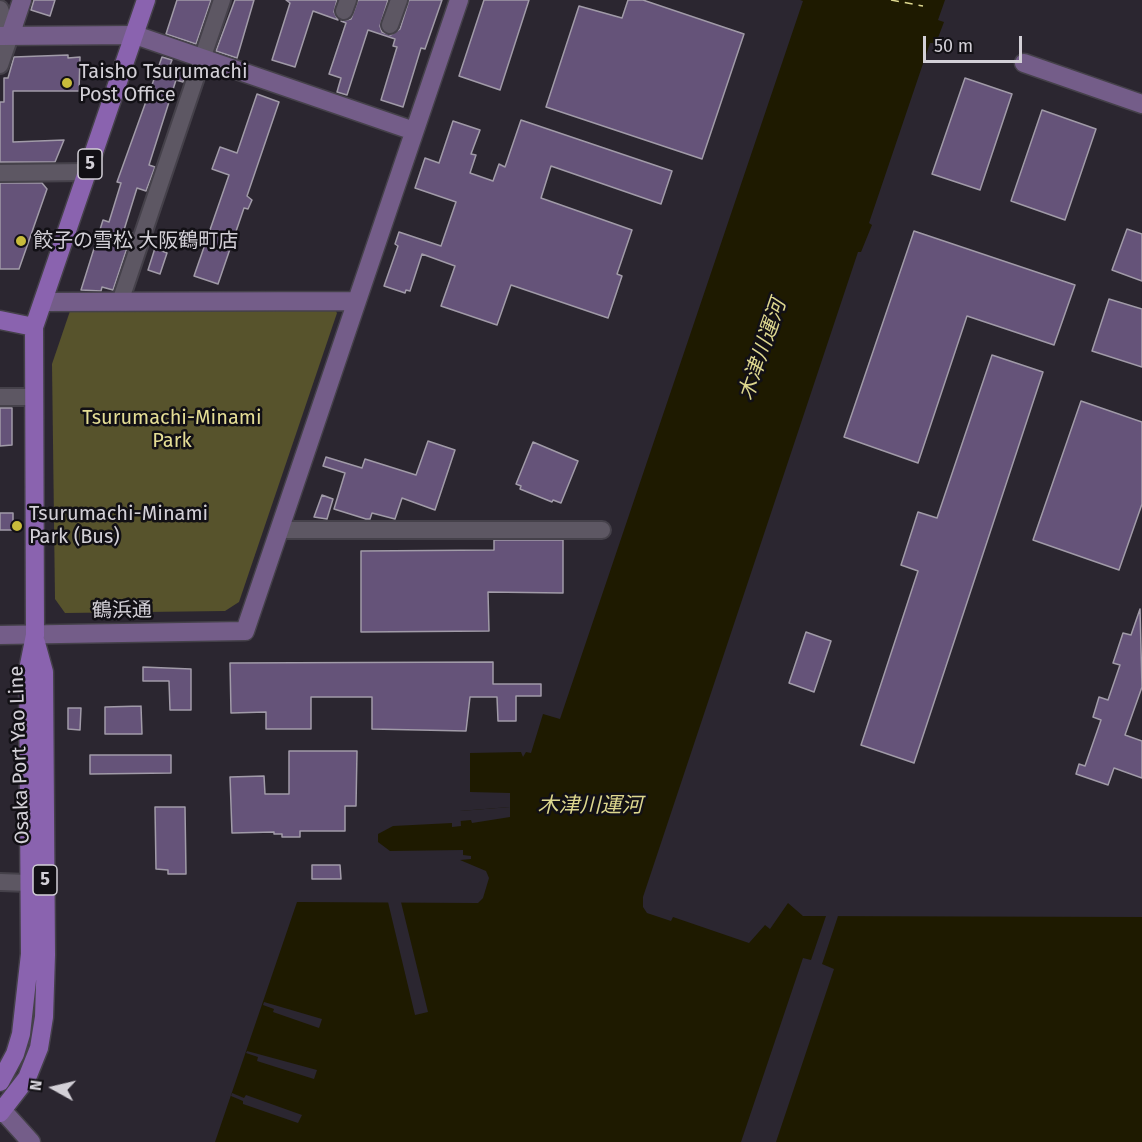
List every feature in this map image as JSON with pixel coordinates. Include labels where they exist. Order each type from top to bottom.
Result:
[{"type":"main road","name":"Osaka Port Yao Line","points":[[0,1082],[15,1054],[24,1016],[30,954],[28,670],[34,635],[34,327],[146,0]]},
{"type":"main road","points":[[0,320],[34,327]]},
{"type":"main road","points":[[0,334],[34,327]]},
{"type":"main road","name":"Osaka Port Yao Line","points":[[1,1112],[27,1078],[39,1048],[44,1017],[46,955],[44,672],[34,635]]},
{"type":"street","points":[[0,65],[5,36],[22,0]]},
{"type":"street","points":[[120,302],[222,0]]},
{"type":"street","points":[[390,25],[399,0]]},
{"type":"street","points":[[459,0],[280,530],[602,530]]},
{"type":"street","points":[[0,9],[5,36]]},
{"type":"street","points":[[5,36],[135,35],[414,131]]},
{"type":"street","points":[[1024,63],[1142,104]]},
{"type":"street","points":[[0,173],[87,172]]},
{"type":"street","points":[[43,302],[357,301]]},
{"type":"street","points":[[0,398],[34,397]]},
{"type":"street","name":"鶴浜通","points":[[0,635],[245,631],[280,530]]},
{"type":"street","points":[[0,882],[28,883]]},
{"type":"street","points":[[1,1112],[31,1142]]},
{"type":"green space","name":"Tsurumachi-Minami Park","points":[[333,307],[337,313],[239,602],[225,611],[65,613],[55,599],[52,364],[70,311]]},
{"type":"water","name":"木津川運河","points":[[800,0],[945,0],[938,20],[944,22],[936,43],[930,43],[869,223],[872,225],[861,252],[858,252],[643,897],[643,907],[647,913],[671,921],[673,917],[749,943],[765,925],[770,929],[788,903],[803,916],[1142,917],[1142,1142],[215,1142],[297,902],[478,903],[483,898],[489,878],[486,871],[460,860],[471,859],[471,856],[463,855],[463,850],[390,851],[378,842],[378,834],[393,826],[452,823],[452,827],[461,826],[460,811],[510,807],[510,793],[470,792],[470,753],[521,752],[523,757],[526,752],[531,753],[543,714],[560,719],[803,1]]},
{"type":"pier","points":[[510,807],[510,817],[472,823],[471,820],[460,821],[460,811]]},
{"type":"pier","points":[[388,902],[401,902],[428,1012],[415,1015]]},
{"type":"pier","points":[[826,916],[838,916],[822,964],[834,969],[776,1142],[741,1142],[803,958],[811,960]]},
{"type":"pier","points":[[264,1002],[322,1019],[319,1028],[273,1012],[274,1009],[263,1005]]},
{"type":"pier","points":[[247,1051],[317,1070],[314,1079],[257,1061],[258,1057],[246,1053]]},
{"type":"pier","points":[[232,1093],[244,1098],[246,1095],[302,1115],[298,1123],[243,1104],[243,1101],[231,1096]]},
{"type":"building","points":[[34,0],[55,0],[50,16],[31,10]]},
{"type":"building","points":[[177,0],[211,0],[196,44],[166,34]]},
{"type":"building","points":[[235,0],[254,0],[237,58],[216,51]]},
{"type":"building","points":[[286,0],[337,0],[334,12],[338,20],[313,11],[295,67],[272,60],[290,3]]},
{"type":"building","points":[[358,0],[388,0],[380,26],[382,32],[391,35],[400,29],[409,0],[442,0],[425,49],[421,48],[403,107],[381,100],[397,47],[393,46],[395,39],[368,30],[347,95],[337,92],[341,78],[329,74],[346,23],[341,21],[351,19]]},
{"type":"building","points":[[484,0],[529,0],[500,90],[459,76]]},
{"type":"building","points":[[628,0],[643,0],[744,34],[702,159],[546,107],[579,6],[622,18]]},
{"type":"building","points":[[68,55],[68,58],[80,57],[79,91],[13,91],[13,142],[64,140],[55,162],[0,162],[0,102],[4,102],[4,78],[8,78],[14,57]]},
{"type":"building","points":[[162,57],[172,60],[170,65],[186,70],[183,82],[176,80],[149,165],[155,167],[146,191],[137,188],[124,230],[132,233],[113,290],[102,287],[101,291],[81,290],[103,220],[109,222],[121,183],[117,182]]},
{"type":"building","points":[[965,78],[1012,94],[980,190],[932,174]]},
{"type":"building","points":[[257,94],[279,102],[247,196],[252,200],[248,209],[244,208],[218,284],[194,276],[229,175],[212,169],[220,147],[237,153]]},
{"type":"building","points":[[1042,110],[1096,129],[1065,220],[1011,201]]},
{"type":"building","points":[[521,120],[672,171],[661,204],[551,166],[541,198],[632,230],[617,274],[622,276],[608,318],[511,285],[497,325],[441,306],[455,266],[422,254],[410,291],[406,290],[405,293],[384,286],[398,246],[395,244],[399,232],[441,246],[456,202],[415,188],[425,158],[439,163],[453,121],[480,130],[471,154],[476,155],[470,173],[493,181],[499,164],[505,167]]},
{"type":"building","points":[[0,183],[42,183],[47,189],[19,269],[0,269]]},
{"type":"building","points":[[1127,229],[1142,234],[1142,281],[1112,270]]},
{"type":"building","points":[[914,231],[1075,285],[1054,345],[967,316],[918,463],[844,437]]},
{"type":"building","points":[[155,248],[167,253],[160,274],[148,270]]},
{"type":"building","points":[[1109,299],[1142,309],[1142,367],[1092,351]]},
{"type":"building","points":[[992,355],[1043,372],[914,763],[861,745],[918,571],[901,565],[918,512],[937,518]]},
{"type":"building","points":[[1081,401],[1142,422],[1142,504],[1119,570],[1033,540]]},
{"type":"building","points":[[0,408],[12,408],[12,445],[0,446]]},
{"type":"building","points":[[428,441],[455,450],[435,510],[402,498],[395,519],[372,513],[370,519],[366,519],[334,509],[345,473],[323,466],[326,457],[362,468],[365,459],[416,475]]},
{"type":"building","points":[[533,442],[578,461],[561,503],[553,500],[552,502],[520,489],[521,486],[516,484]]},
{"type":"building","points":[[322,495],[333,499],[327,519],[314,517]]},
{"type":"building","points":[[0,513],[13,513],[13,530],[0,530]]},
{"type":"building","points":[[494,540],[563,540],[563,593],[488,592],[489,631],[361,632],[361,551],[494,550]]},
{"type":"building","points":[[1140,609],[1142,687],[1125,735],[1142,741],[1142,778],[1114,768],[1108,785],[1076,774],[1079,764],[1085,766],[1101,720],[1093,717],[1099,697],[1108,700],[1120,665],[1113,663],[1123,633],[1131,635]]},
{"type":"building","points":[[806,632],[831,641],[814,692],[789,683]]},
{"type":"building","points":[[493,662],[493,684],[541,684],[541,696],[516,696],[516,721],[498,721],[497,697],[470,697],[466,731],[372,729],[372,697],[311,697],[311,729],[266,729],[266,712],[231,713],[230,663]]},
{"type":"building","points":[[143,667],[191,669],[191,710],[170,710],[169,681],[143,681]]},
{"type":"building","points":[[141,706],[142,734],[105,734],[105,707]]},
{"type":"building","points":[[68,708],[81,708],[80,730],[68,729]]},
{"type":"building","points":[[289,751],[357,751],[356,806],[345,806],[345,831],[300,831],[300,837],[282,837],[282,834],[274,834],[274,832],[232,833],[230,777],[264,776],[265,794],[289,794]]},
{"type":"building","points":[[90,755],[171,755],[171,773],[90,774]]},
{"type":"building","points":[[155,807],[185,807],[186,874],[168,874],[168,870],[156,869]]},
{"type":"building","points":[[312,865],[340,865],[341,879],[312,879]]},
{"type":"ferry route","points":[[891,0],[923,6]]},
{"type":"place","name":"Taisho Tsurumachi Post Office","points":[[67,83]]},
{"type":"place","name":"餃子の雪松 大阪鶴町店","points":[[21,241]]},
{"type":"place","name":"Tsurumachi-Minami Park (Bus)","points":[[17,526]]}]
